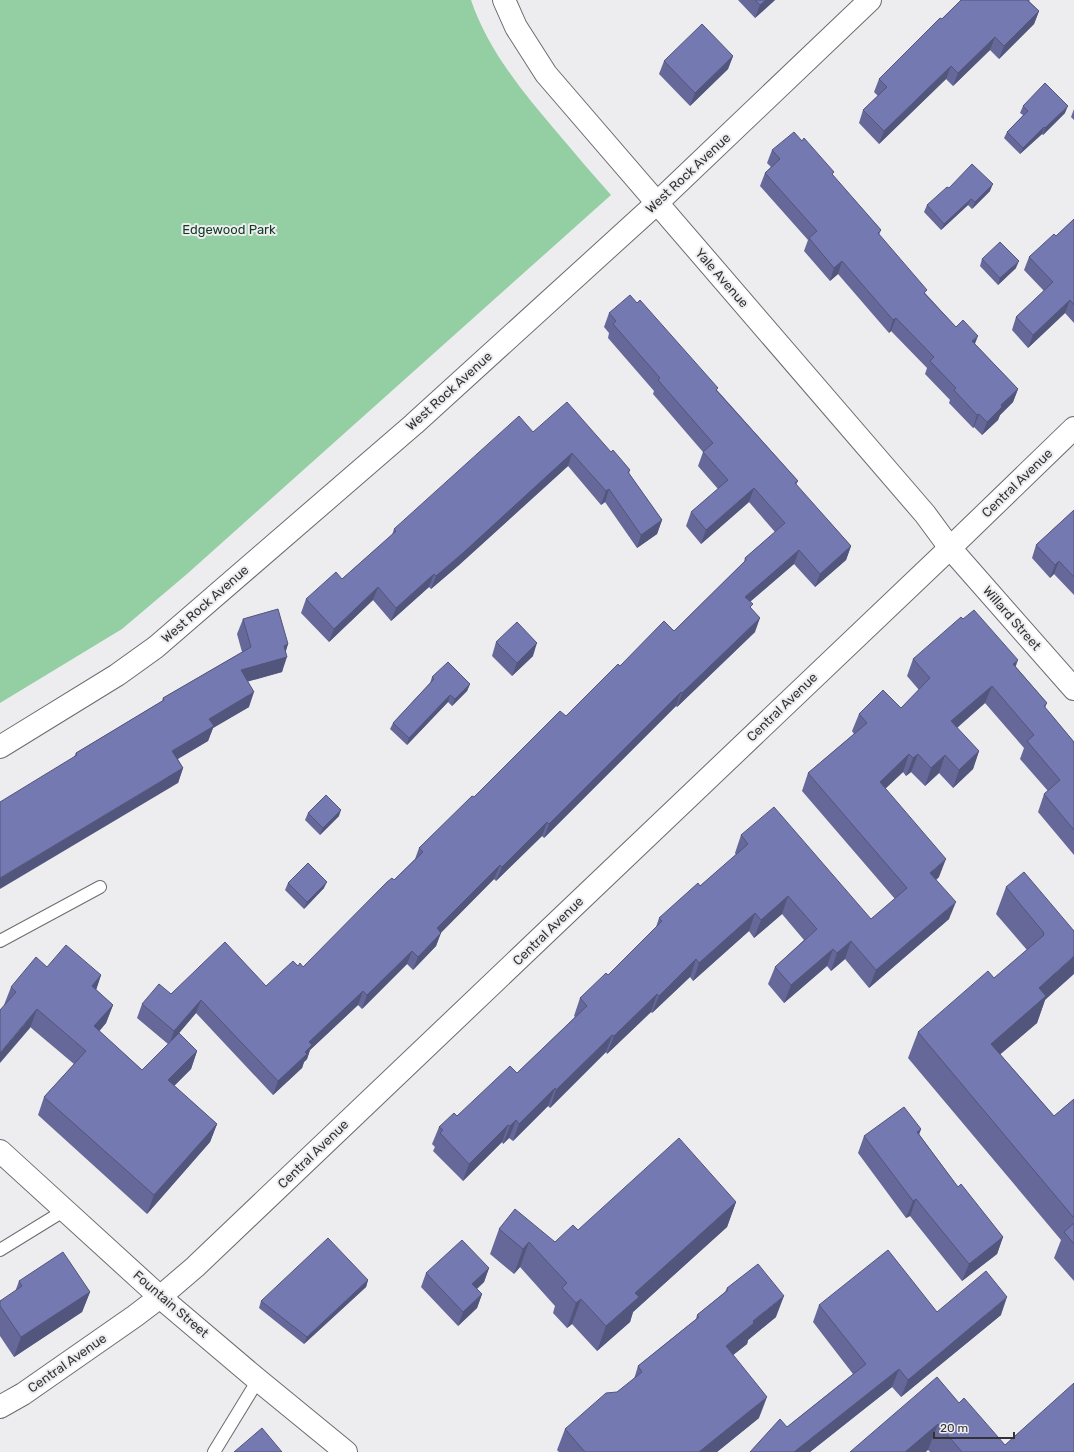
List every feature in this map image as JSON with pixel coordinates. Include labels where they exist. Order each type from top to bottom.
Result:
[{"type":"street","name":"Yale Avenue","points":[[504,0],[516,27],[546,74],[925,514],[950,548]]},
{"type":"street","name":"West Rock Avenue","points":[[0,747],[117,675],[156,647],[414,424],[657,203],[870,0]]},
{"type":"street","name":"Central Avenue","points":[[0,1407],[23,1394],[135,1316],[195,1266],[950,548],[1074,428]]},
{"type":"street","name":"Willard Street","points":[[950,548],[1074,689]]},
{"type":"street","name":"Fountain Street","points":[[0,1151],[160,1296],[258,1380],[346,1452]]},
{"type":"lane","points":[[0,941],[100,887]]},
{"type":"lane","points":[[0,1250],[65,1210]]},
{"type":"lane","points":[[214,1452],[258,1380]]},
{"type":"green space","name":"Edgewood Park","points":[[0,0],[471,0],[478,18],[496,53],[518,85],[611,195],[187,574],[122,629],[0,703]]},
{"type":"building","points":[[755,0],[766,0],[760,5]]},
{"type":"building","points":[[961,0],[1027,0],[1039,11],[1004,46],[995,37],[958,73],[951,66],[884,131],[863,110],[887,87],[879,79],[940,18],[942,19]]},
{"type":"building","points":[[702,24],[733,56],[695,93],[664,61]]},
{"type":"building","points":[[1045,83],[1068,106],[1023,148],[1007,132],[1028,111],[1023,106]]},
{"type":"building","points":[[794,132],[802,141],[804,138],[834,172],[832,174],[881,230],[878,233],[927,290],[924,293],[956,327],[963,320],[978,336],[972,341],[1018,389],[1001,405],[1002,407],[987,422],[979,414],[977,415],[954,390],[956,388],[930,361],[934,357],[896,318],[893,320],[842,261],[834,268],[809,238],[817,231],[765,173],[780,159],[772,150]]},
{"type":"building","points":[[972,164],[993,184],[975,202],[971,199],[944,224],[927,205],[947,187],[949,188]]},
{"type":"building","points":[[1074,219],[1074,305],[1070,300],[1033,335],[1016,317],[1053,282],[1029,257],[1054,234],[1056,236]]},
{"type":"building","points":[[1000,242],[1019,261],[1000,278],[982,259]]},
{"type":"building","points":[[630,295],[637,303],[640,300],[718,388],[716,390],[798,481],[795,483],[851,546],[820,574],[799,550],[745,597],[753,604],[750,607],[760,618],[682,693],[681,692],[549,824],[547,822],[502,867],[500,865],[437,928],[441,933],[418,957],[412,951],[367,995],[363,991],[309,1042],[312,1045],[305,1052],[307,1054],[278,1081],[201,1000],[174,1031],[142,1004],[159,984],[171,994],[225,942],[266,986],[293,961],[298,966],[300,963],[303,967],[387,882],[392,878],[394,880],[423,852],[419,848],[472,796],[474,797],[560,711],[566,716],[618,664],[620,666],[664,621],[674,631],[746,560],[745,558],[785,523],[754,488],[706,530],[691,512],[728,480],[703,452],[713,443],[658,380],[660,378],[613,324],[616,321],[609,313]]},
{"type":"building","points":[[567,402],[611,452],[613,450],[630,470],[628,472],[662,520],[641,535],[609,489],[606,491],[572,453],[464,552],[436,576],[434,574],[396,608],[378,587],[334,629],[306,599],[336,572],[342,579],[396,531],[394,529],[519,416],[533,432]]},
{"type":"building","points":[[1074,510],[1074,577],[1059,561],[1055,565],[1036,545]]},
{"type":"building","points":[[278,609],[288,644],[284,646],[287,657],[241,670],[254,692],[209,719],[214,726],[172,751],[183,768],[0,878],[0,802],[77,755],[76,753],[164,700],[163,698],[251,647],[243,619]]},
{"type":"building","points":[[974,610],[1018,660],[1013,664],[1047,703],[1044,706],[1074,742],[1074,830],[1044,794],[1060,780],[1027,741],[1034,735],[992,686],[951,721],[979,751],[959,770],[945,755],[931,768],[918,754],[913,758],[909,754],[880,782],[946,859],[930,873],[956,902],[876,970],[851,941],[837,953],[833,949],[791,985],[775,967],[817,929],[788,896],[761,920],[755,913],[699,963],[696,959],[659,996],[657,994],[614,1036],[612,1035],[519,1124],[516,1120],[510,1126],[508,1125],[469,1164],[440,1133],[443,1130],[439,1127],[454,1113],[457,1116],[510,1066],[517,1073],[587,1006],[580,998],[606,973],[608,975],[662,921],[659,918],[698,883],[700,886],[748,844],[741,835],[774,807],[871,919],[907,888],[808,773],[867,723],[859,714],[883,690],[901,708],[930,678],[913,659],[961,617],[963,619]]},
{"type":"building","points":[[517,622],[537,643],[517,663],[496,642]]},
{"type":"building","points":[[448,662],[470,684],[455,699],[450,695],[409,738],[393,723],[434,679],[432,677]]},
{"type":"building","points":[[326,795],[341,810],[323,828],[308,813]]},
{"type":"building","points":[[308,863],[327,882],[307,902],[288,883]]},
{"type":"building","points":[[1024,872],[1074,931],[1074,956],[1039,988],[1046,996],[991,1044],[1054,1116],[1074,1099],[1074,1218],[918,1032],[988,971],[994,978],[1044,935],[1044,933],[1006,887]]},
{"type":"building","points":[[66,945],[101,975],[92,986],[113,1005],[94,1026],[142,1070],[179,1033],[197,1051],[168,1080],[217,1124],[154,1195],[44,1097],[86,1051],[37,1009],[0,1053],[0,1010],[16,992],[11,987],[36,957],[47,967]]},
{"type":"building","points":[[904,1107],[921,1129],[917,1132],[958,1187],[961,1184],[1003,1237],[969,1264],[916,1199],[913,1201],[864,1136]]},
{"type":"building","points":[[679,1138],[736,1202],[635,1293],[639,1297],[606,1326],[581,1299],[576,1303],[562,1288],[567,1283],[529,1242],[523,1249],[499,1229],[515,1209],[555,1242],[573,1225],[578,1230]]},
{"type":"building","points":[[1074,1223],[1074,1244],[1064,1232]]},
{"type":"building","points":[[328,1238],[368,1280],[307,1337],[261,1301]]},
{"type":"building","points":[[462,1240],[489,1268],[472,1284],[482,1294],[463,1312],[426,1273]]},
{"type":"building","points":[[888,1250],[937,1312],[986,1271],[1007,1297],[908,1380],[899,1369],[794,1452],[750,1452],[780,1419],[787,1427],[866,1364],[819,1305]]},
{"type":"building","points":[[63,1252],[90,1292],[21,1337],[0,1306],[0,1301],[22,1286],[19,1281]]},
{"type":"building","points":[[758,1264],[784,1296],[753,1321],[754,1323],[726,1346],[767,1397],[699,1452],[585,1452],[565,1429],[606,1393],[617,1392],[642,1372],[638,1366],[699,1317],[697,1315],[728,1290],[727,1288]]},
{"type":"building","points":[[937,1377],[959,1403],[964,1398],[1005,1445],[1074,1383],[1074,1452],[962,1452],[938,1424],[905,1452],[850,1452]]},
{"type":"building","points":[[262,1428],[282,1452],[234,1452]]}]
